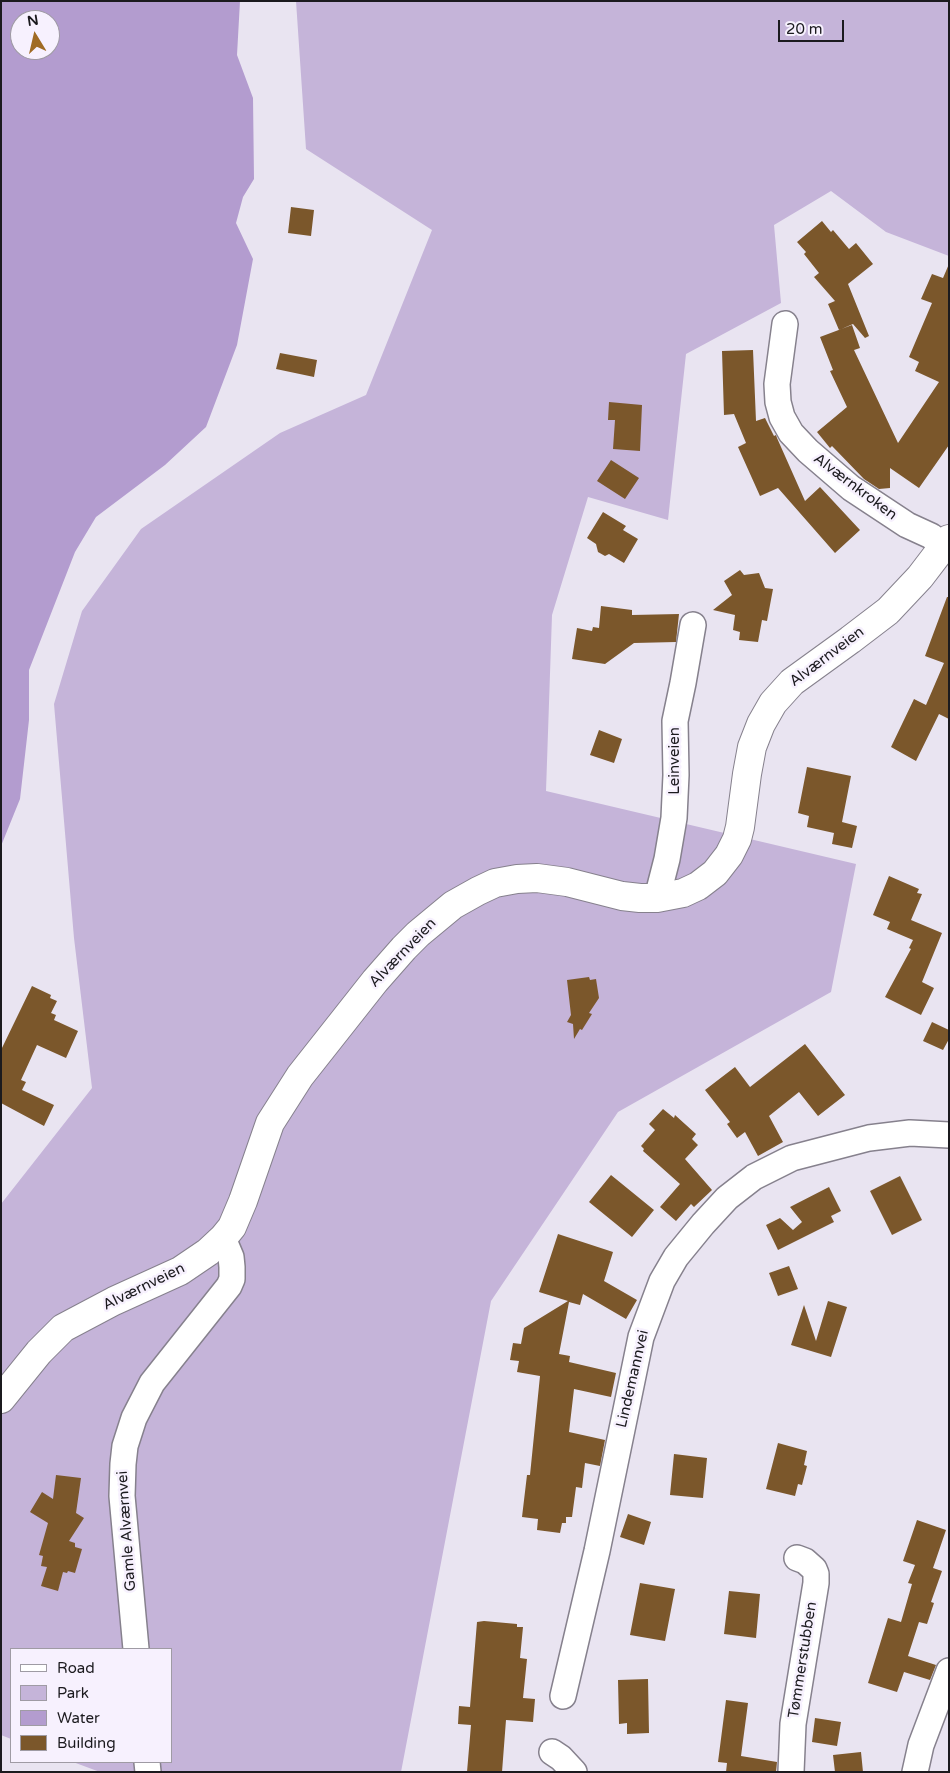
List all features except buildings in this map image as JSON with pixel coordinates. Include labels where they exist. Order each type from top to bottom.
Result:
[{"type":"main road","name":"Alværnveien","points":[[1,1399],[39,1352],[64,1328],[180,1271],[208,1252],[223,1238],[235,1223],[270,1123],[282,1102],[300,1076],[375,981],[404,948],[437,917],[478,890],[495,883],[517,879],[546,879],[567,882],[622,896],[657,898],[684,893],[715,874],[737,840],[752,747],[761,724],[773,703],[792,682],[888,611],[920,577],[946,542]]},
{"type":"street","name":"Alværnkroken","points":[[784,324],[777,384],[778,402],[782,416],[791,433],[808,451],[851,488],[907,525],[946,542]]},
{"type":"street","name":"Leinveien","points":[[657,898],[668,859],[674,818],[676,775],[674,721],[693,625]]},
{"type":"street","name":"Lindemannvei","points":[[563,1696],[597,1551],[641,1337],[662,1281],[676,1257],[702,1224],[727,1198],[754,1177],[792,1158],[869,1138],[910,1132],[949,1135]]},
{"type":"street","name":"Gamle Alværnvei","points":[[136,1648],[122,1496],[123,1464],[126,1446],[134,1418],[152,1383],[229,1286],[232,1279],[231,1257],[223,1238]]},
{"type":"street","name":"Tømmerstubben","points":[[791,1772],[793,1724],[816,1583],[814,1569],[797,1558]]},
{"type":"street","points":[[915,1772],[921,1745],[949,1671]]},
{"type":"street","points":[[550,1764],[561,1758],[574,1772]]},
{"type":"green space","points":[[296,1],[949,1],[949,256],[886,232],[831,191],[774,225],[781,303],[686,354],[668,520],[588,497],[552,615],[546,791],[856,864],[831,992],[618,1112],[491,1301],[401,1772],[100,1772],[76,1763],[172,1763],[172,1648],[10,1648],[10,1739],[1,1735],[1,1204],[92,1088],[74,938],[54,704],[82,611],[141,529],[280,433],[366,395],[432,230],[306,149]]},
{"type":"water","points":[[1,1],[240,1],[237,55],[253,98],[254,179],[243,197],[236,223],[253,259],[237,345],[206,427],[165,465],[96,517],[75,552],[29,670],[29,720],[20,799],[1,846]]}]
